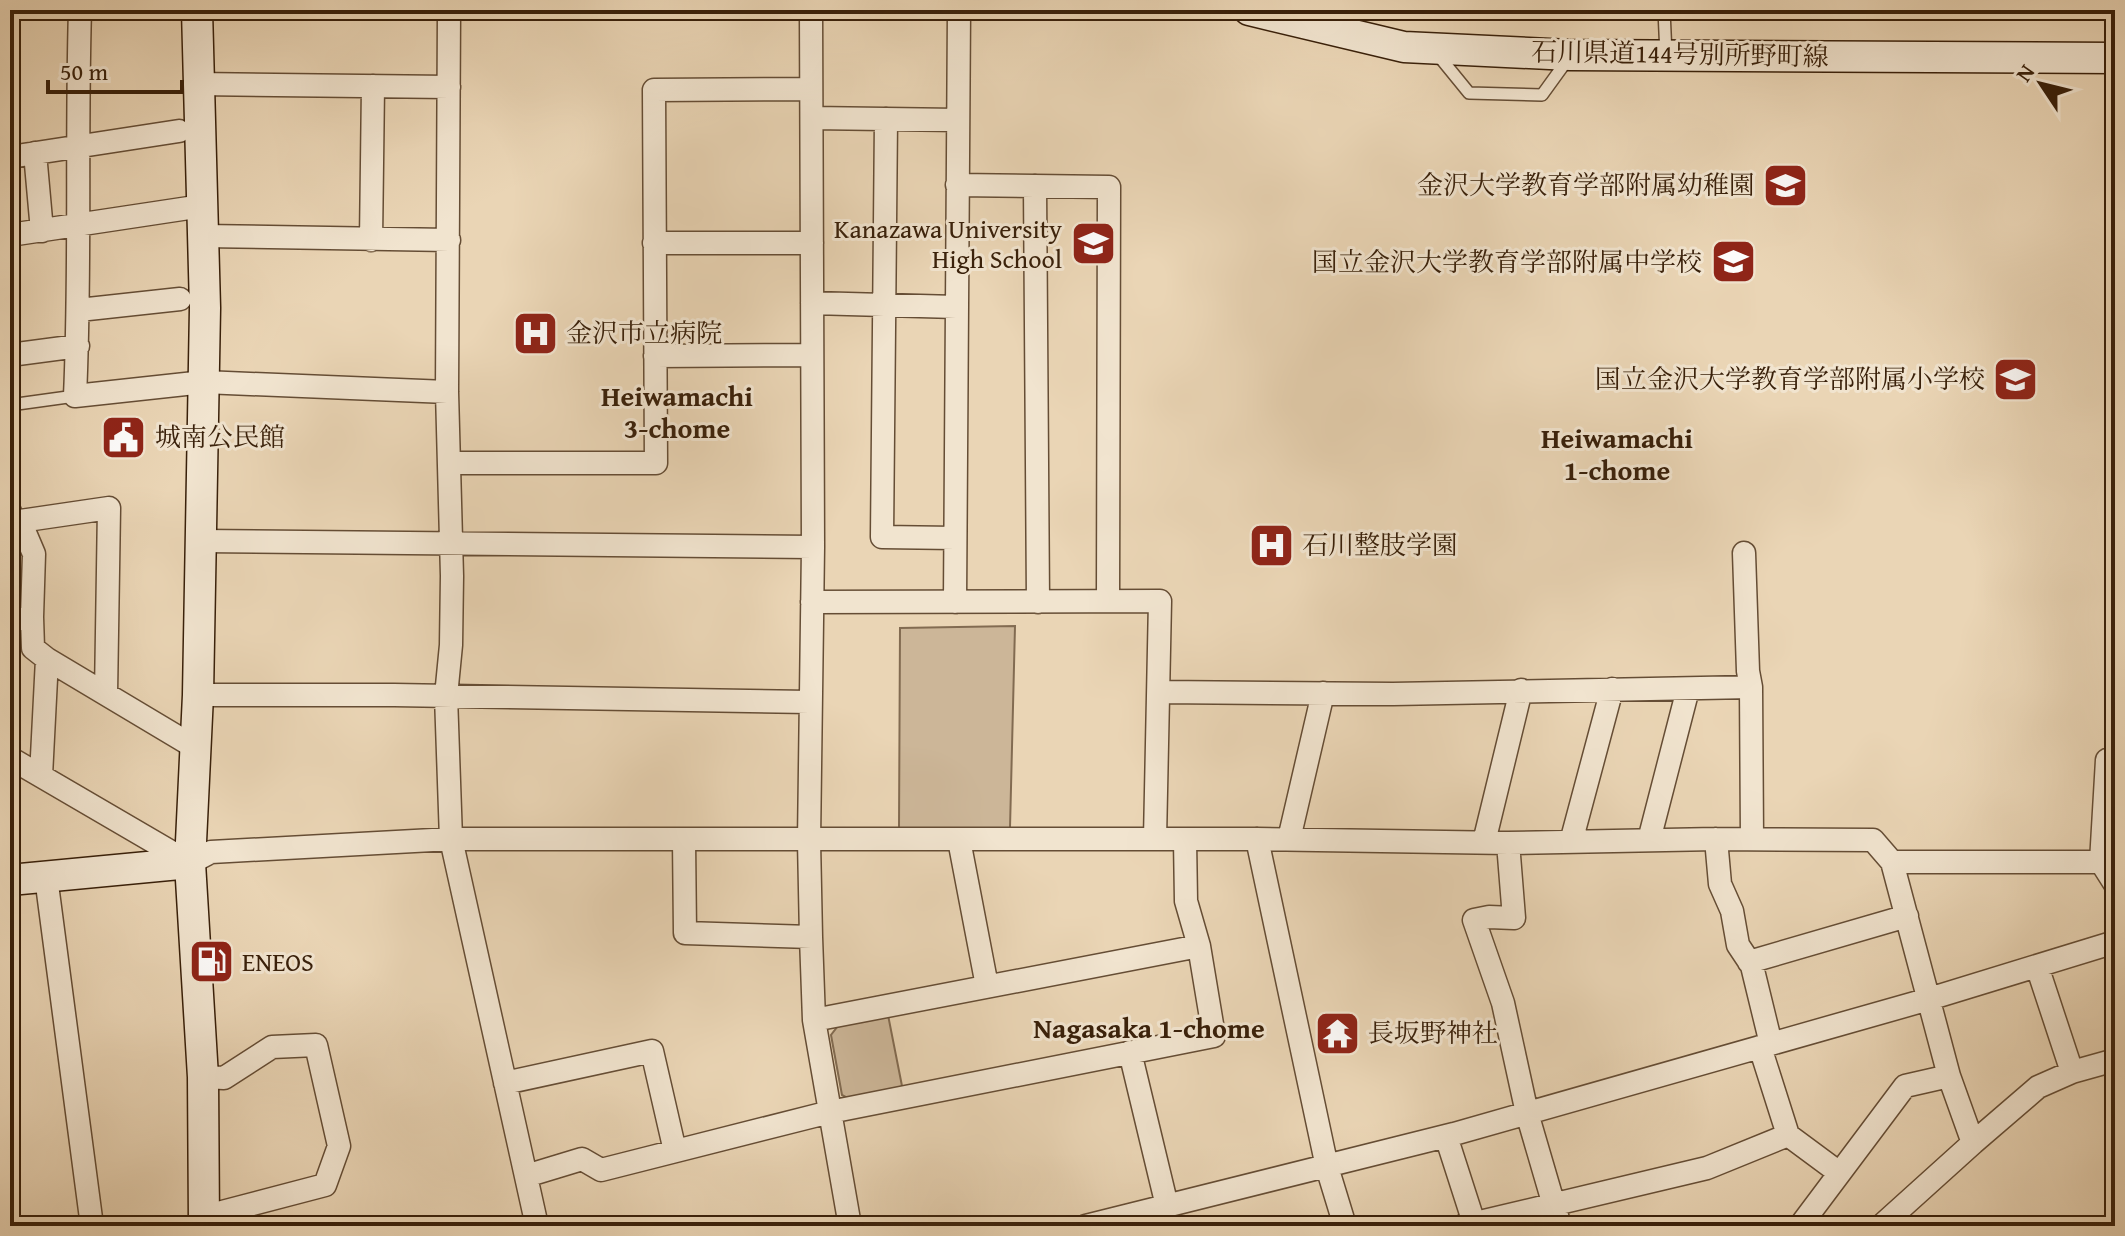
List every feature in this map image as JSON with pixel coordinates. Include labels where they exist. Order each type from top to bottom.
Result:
[{"type":"street","points":[[80,10],[77,146],[79,310],[75,396],[204,382],[447,392]]},
{"type":"street","points":[[197,10],[204,382],[198,695],[190,863],[203,1077],[204,1221],[325,1185],[339,1146],[316,1045],[272,1047],[224,1078],[203,1077]]},
{"type":"street","points":[[449,10],[447,392],[452,545],[451,645],[446,696],[451,839],[537,1226]]},
{"type":"street","points":[[811,10],[811,937],[814,1020],[850,1226]]},
{"type":"street","points":[[955,602],[959,10]]},
{"type":"street","name":"石川県道144号別所野町線","points":[[1249,10],[1341,21],[1404,47],[1433,49],[1570,55],[2115,58]]},
{"type":"street","points":[[197,84],[449,87]]},
{"type":"street","points":[[371,240],[373,86]]},
{"type":"street","points":[[449,463],[656,463],[654,90],[811,89]]},
{"type":"street","points":[[812,118],[958,120]]},
{"type":"street","points":[[886,119],[882,537],[955,538]]},
{"type":"street","points":[[10,157],[179,131]]},
{"type":"street","points":[[35,153],[42,231]]},
{"type":"street","points":[[957,185],[1109,187],[1108,601]]},
{"type":"street","points":[[1035,186],[1038,602]]},
{"type":"street","points":[[10,235],[79,225],[202,221],[371,240],[449,240]]},
{"type":"street","points":[[654,243],[812,243]]},
{"type":"street","points":[[79,310],[180,299]]},
{"type":"street","points":[[812,303],[956,307]]},
{"type":"street","points":[[10,355],[78,346]]},
{"type":"street","points":[[655,356],[812,355]]},
{"type":"street","points":[[106,694],[109,508],[15,524],[34,554],[21,618],[33,648],[47,659],[196,748]]},
{"type":"street","points":[[201,541],[813,547]]},
{"type":"street","points":[[1744,553],[1751,687],[1752,839]]},
{"type":"street","points":[[812,602],[1160,601],[1155,839]]},
{"type":"street","points":[[41,776],[47,659]]},
{"type":"street","points":[[1160,692],[1751,687]]},
{"type":"street","points":[[1571,842],[1612,689]]},
{"type":"street","points":[[1649,840],[1688,689]]},
{"type":"street","points":[[1484,842],[1521,690]]},
{"type":"street","points":[[1289,839],[1323,693]]},
{"type":"street","points":[[198,695],[809,702]]},
{"type":"street","points":[[10,758],[190,863]]},
{"type":"street","points":[[2115,760],[2107,760],[2101,862],[2115,884]]},
{"type":"street","points":[[10,880],[190,863],[211,852],[451,839],[1289,839],[1508,843],[1873,840],[1892,862],[1949,1076],[1973,1143]]},
{"type":"street","points":[[1257,839],[1327,1167],[1345,1226]]},
{"type":"street","points":[[1716,839],[1720,884],[1732,911],[1738,945],[1749,962],[1788,1135],[1838,1172]]},
{"type":"street","points":[[684,840],[685,933],[811,937]]},
{"type":"street","points":[[959,840],[987,986]]},
{"type":"street","points":[[526,1176],[582,1159],[601,1170],[830,1112],[1214,1036],[1199,946],[1186,901],[1185,840]]},
{"type":"street","points":[[1508,843],[1514,918],[1474,920],[1503,1003],[1527,1113],[1560,1226]]},
{"type":"street","points":[[1892,862],[2101,862]]},
{"type":"street","points":[[46,877],[92,1226]]},
{"type":"street","points":[[1749,962],[1907,916]]},
{"type":"street","points":[[1086,1226],[1446,1136],[1929,999],[2115,942]]},
{"type":"street","points":[[814,1020],[1199,946]]},
{"type":"street","points":[[2037,966],[2072,1072]]},
{"type":"street","points":[[505,1083],[652,1051],[675,1151]]},
{"type":"street","points":[[1130,1052],[1167,1206]]},
{"type":"street","points":[[1888,1223],[2038,1087],[2072,1072],[2115,1060]]},
{"type":"street","points":[[1800,1226],[1905,1086],[1949,1076]]},
{"type":"street","points":[[1446,1136],[1468,1225],[1707,1168],[1788,1135]]},
{"type":"lane","points":[[1664,10],[1666,55]]},
{"type":"lane","points":[[1433,49],[1469,93],[1542,95],[1570,55]]},
{"type":"lane","points":[[10,405],[75,396]]},
{"type":"lane","points":[[10,498],[15,524]]},
{"type":"shaded area","points":[[1015,626],[1010,828],[899,828],[900,628]]},
{"type":"shaded area","points":[[888,1015],[903,1091],[853,1101],[842,1095],[831,1035],[841,1022]]},
{"type":"place","name":"金沢大学教育学部附属幼稚園","points":[[1786,185]]},
{"type":"place","name":"Kanazawa University High School","points":[[1093,244]]},
{"type":"place","name":"国立金沢大学教育学部附属中学校","points":[[1733,262]]},
{"type":"place","name":"金沢市立病院","points":[[535,333]]},
{"type":"place","name":"国立金沢大学教育学部附属小学校","points":[[2016,379]]},
{"type":"place","name":"城南公民館","points":[[124,437]]},
{"type":"place","name":"石川整肢学園","points":[[1271,545]]},
{"type":"place","name":"ENEOS","points":[[211,962]]},
{"type":"place","name":"長坂野神社","points":[[1337,1033]]},
{"type":"district","name":"Heiwamachi 3-chome","points":[[677,412]]},
{"type":"district","name":"Heiwamachi 1-chome","points":[[1617,454]]},
{"type":"district","name":"Nagasaka 1-chome","points":[[1149,1028]]}]
